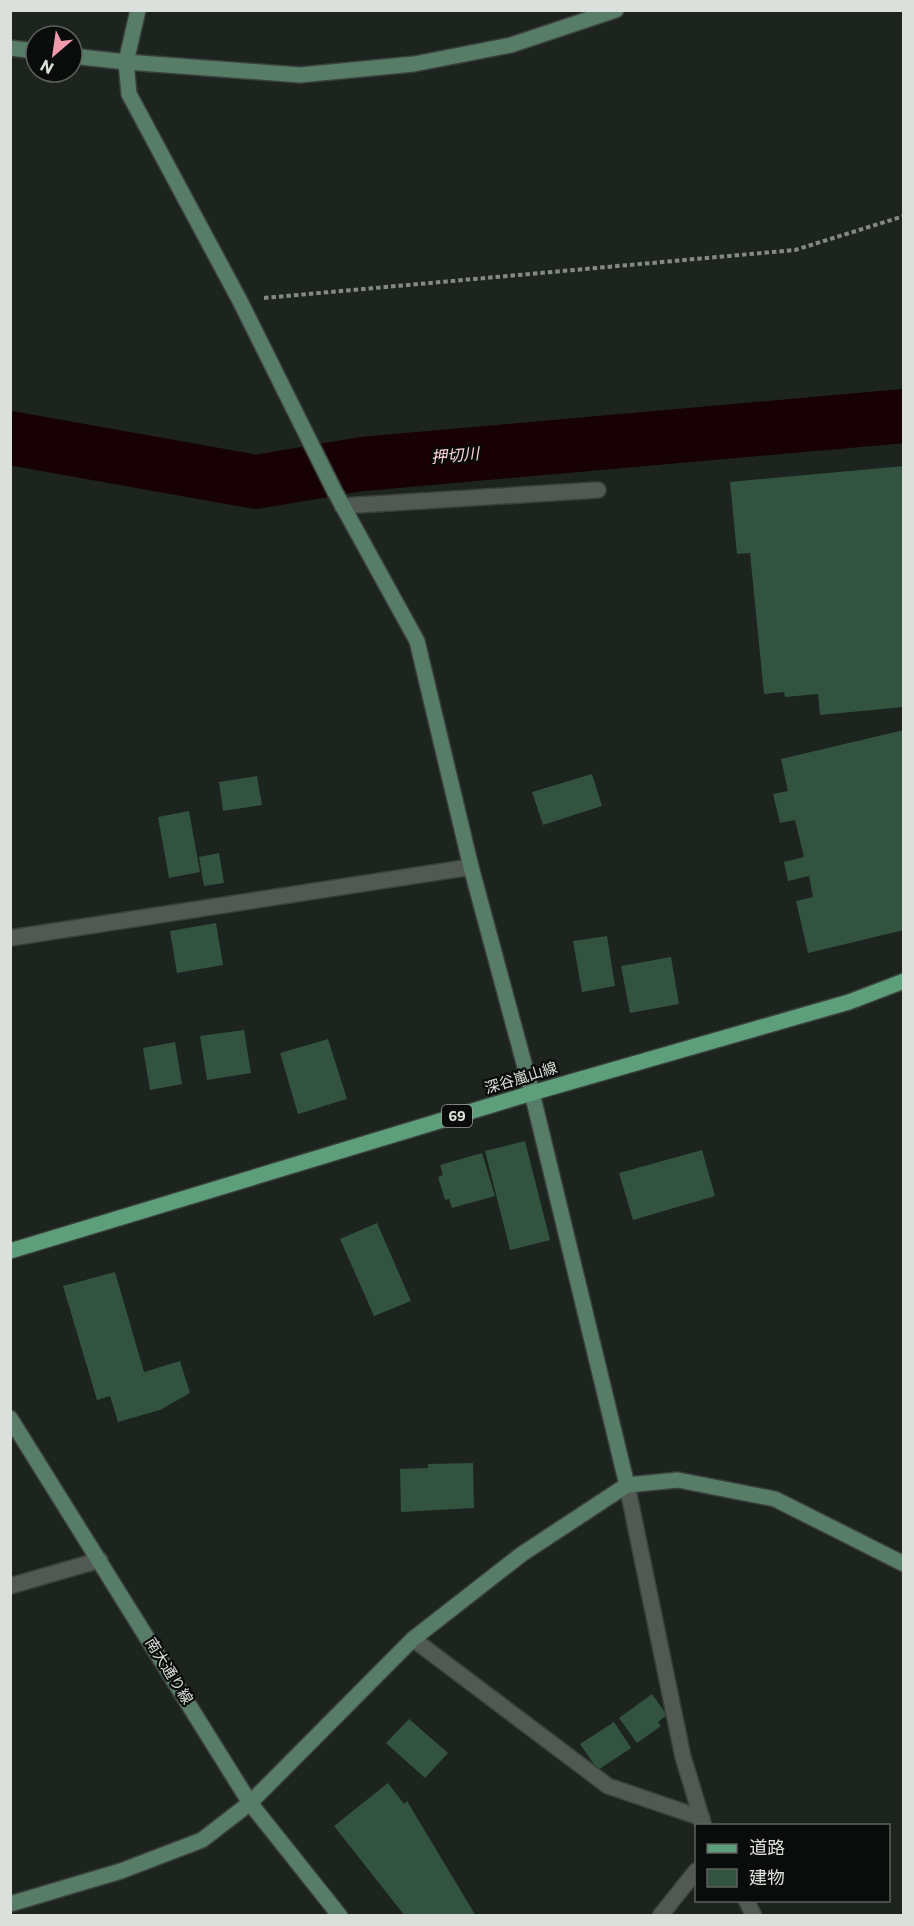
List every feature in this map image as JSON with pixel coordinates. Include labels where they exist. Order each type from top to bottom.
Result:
[{"type":"main road","name":"深谷嵐山線","points":[[10,1251],[532,1093],[849,1002],[903,981]]},
{"type":"street","points":[[138,10],[126,62],[129,94],[240,301],[342,506],[417,641],[471,867],[532,1093],[627,1485],[683,1757],[703,1822]]},
{"type":"street","points":[[84,57],[300,75],[403,65],[511,45],[616,10]]},
{"type":"street","points":[[342,506],[598,490]]},
{"type":"street","points":[[10,938],[471,867]]},
{"type":"street","name":"南大通り線","points":[[10,1418],[250,1803],[340,1916]]},
{"type":"street","points":[[10,1904],[121,1871],[202,1840],[250,1803],[413,1639],[522,1554],[627,1485],[678,1480],[775,1499],[903,1564]]},
{"type":"street","points":[[10,1586],[99,1560]]},
{"type":"street","points":[[413,1639],[608,1786],[703,1822]]},
{"type":"street","points":[[660,1916],[695,1872]]},
{"type":"street","points":[[747,1902],[754,1916]]},
{"type":"path","points":[[240,301],[795,250],[903,216]]},
{"type":"building","points":[[904,466],[904,707],[820,715],[818,694],[785,697],[784,692],[764,694],[750,553],[737,554],[730,482]]},
{"type":"building","points":[[904,730],[904,930],[808,953],[796,901],[813,897],[809,876],[788,881],[784,862],[804,857],[795,820],[780,823],[773,794],[788,791],[781,759]]},
{"type":"building","points":[[592,774],[602,806],[543,825],[532,792]]},
{"type":"building","points":[[257,776],[262,805],[223,811],[219,782]]},
{"type":"building","points":[[189,811],[200,872],[169,878],[158,817]]},
{"type":"building","points":[[219,853],[224,883],[204,886],[199,857]]},
{"type":"building","points":[[216,923],[223,965],[177,973],[170,931]]},
{"type":"building","points":[[607,936],[615,986],[582,992],[573,941]]},
{"type":"building","points":[[671,957],[679,1004],[630,1013],[621,966]]},
{"type":"building","points":[[244,1030],[251,1073],[207,1080],[200,1036]]},
{"type":"building","points":[[328,1039],[347,1099],[298,1114],[280,1053]]},
{"type":"building","points":[[175,1042],[182,1084],[150,1090],[143,1048]]},
{"type":"building","points":[[525,1141],[550,1240],[510,1250],[485,1151]]},
{"type":"building","points":[[702,1150],[715,1196],[633,1220],[619,1173]]},
{"type":"building","points":[[482,1153],[495,1196],[452,1208],[449,1199],[445,1200],[438,1177],[443,1175],[440,1165]]},
{"type":"building","points":[[377,1223],[411,1301],[374,1316],[340,1239]]},
{"type":"building","points":[[115,1272],[144,1372],[180,1361],[190,1393],[160,1410],[118,1422],[110,1396],[97,1400],[63,1286]]},
{"type":"building","points":[[473,1463],[474,1508],[401,1512],[400,1469],[428,1468],[428,1464]]},
{"type":"building","points":[[652,1694],[667,1715],[658,1722],[661,1726],[637,1743],[619,1718]]},
{"type":"building","points":[[409,1719],[448,1753],[425,1778],[386,1743]]},
{"type":"building","points":[[614,1722],[631,1748],[598,1770],[580,1744]]},
{"type":"building","points":[[388,1783],[404,1804],[407,1801],[476,1916],[405,1916],[334,1826]]},
{"type":"waterway","name":"押切川","points":[[10,438],[256,482],[362,464],[904,416]]}]
